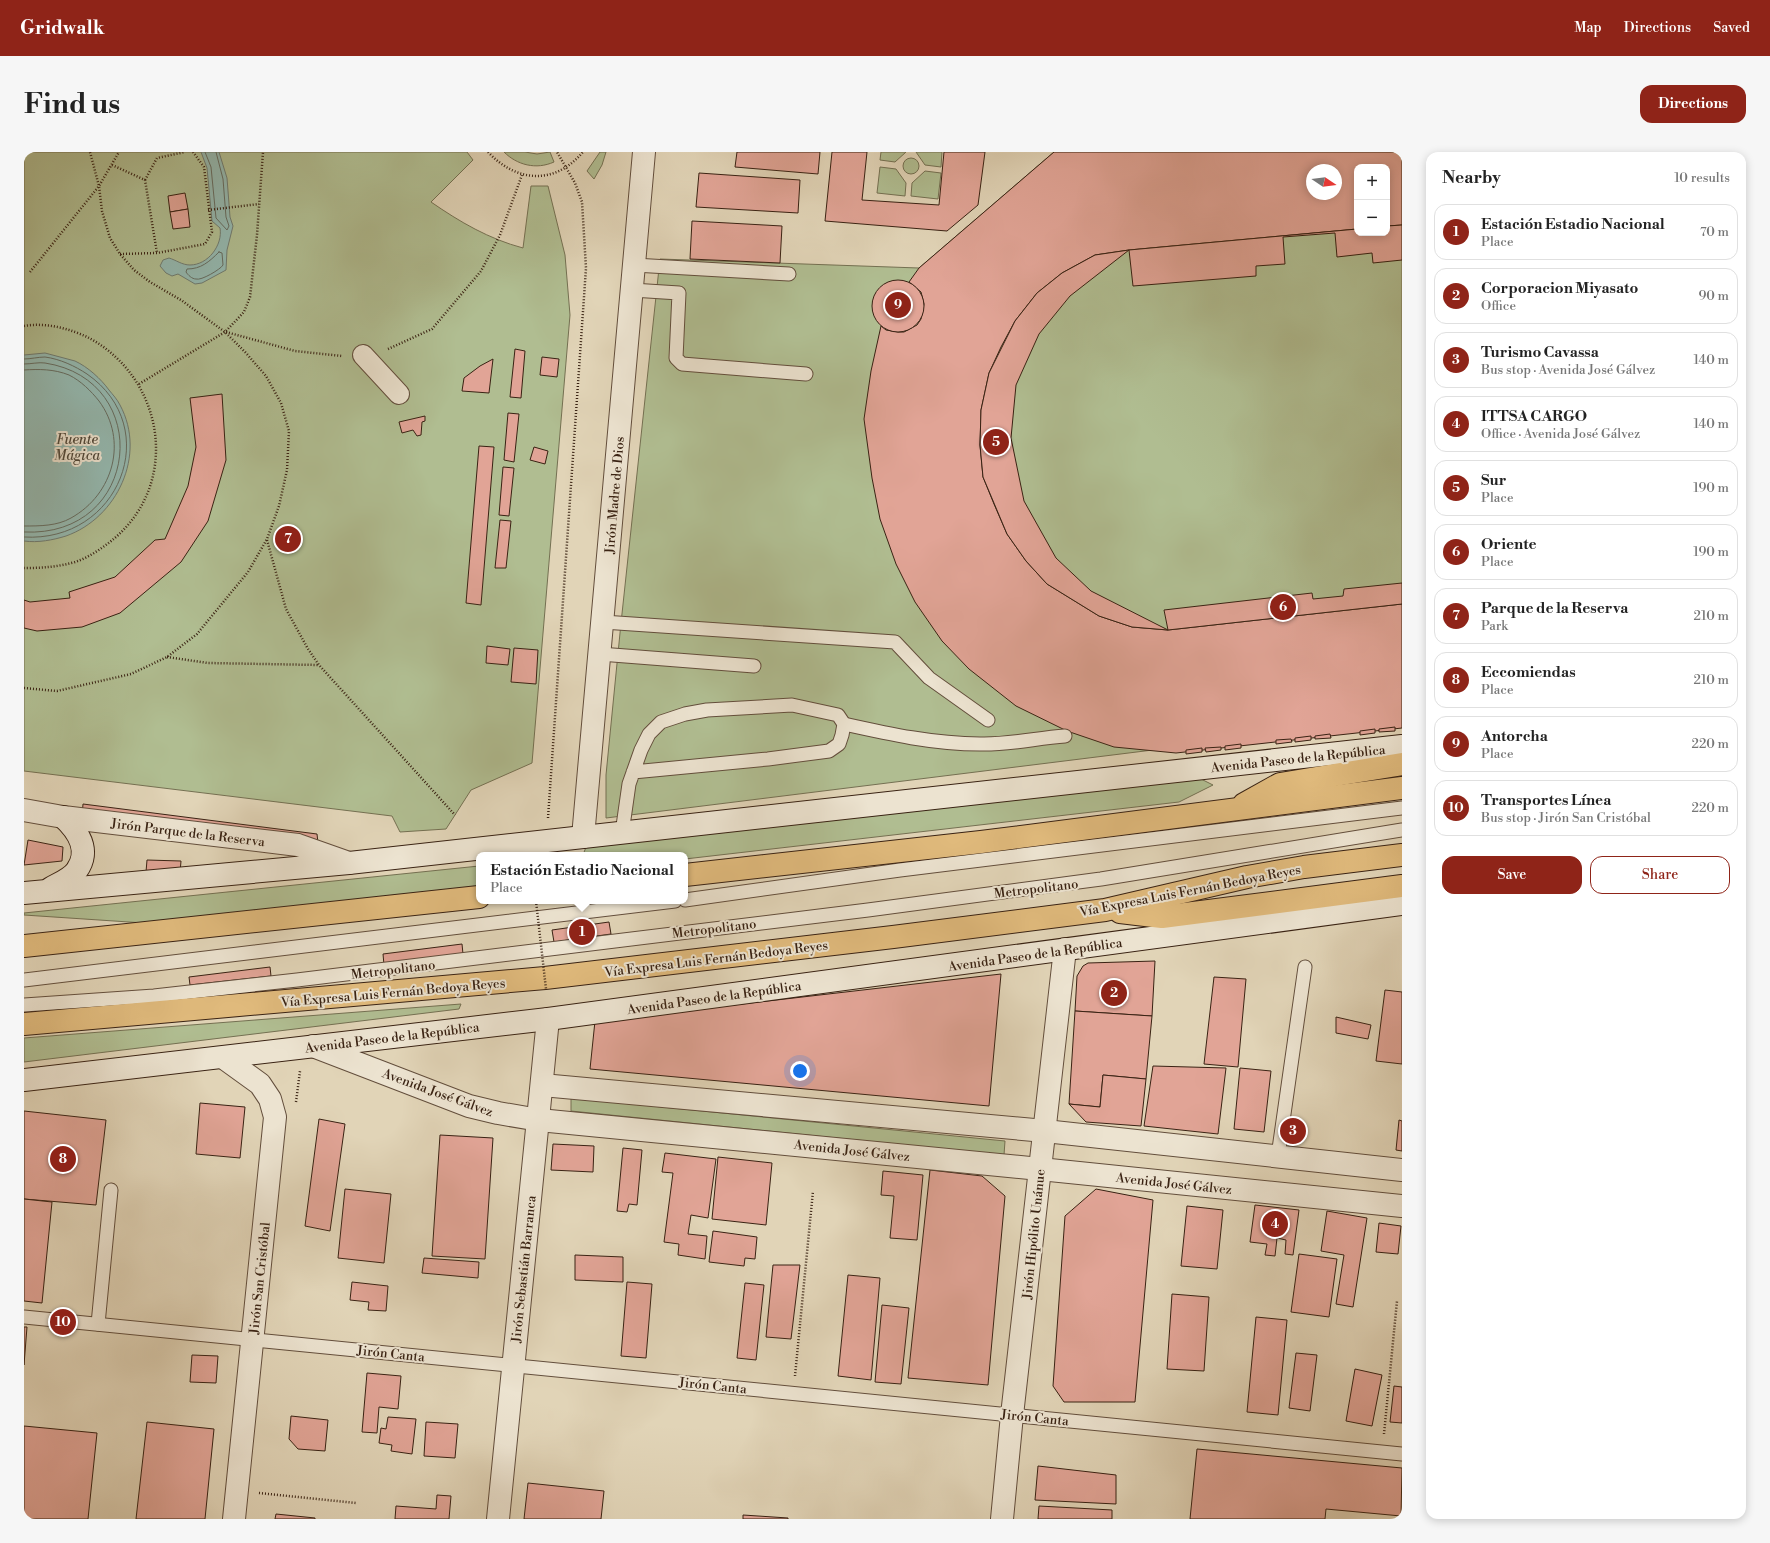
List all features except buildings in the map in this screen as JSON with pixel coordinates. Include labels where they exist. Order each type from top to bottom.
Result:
[{"type":"highway","points":[[1234,810],[1280,784],[1402,764]]},
{"type":"highway","points":[[688,875],[981,842],[1402,788]]},
{"type":"highway","name":"Vía Expresa Luis Fernán Bedoya Reyes","points":[[24,1024],[545,978],[1105,910],[1247,877],[1304,867],[1402,855]]},
{"type":"highway","points":[[1105,910],[1162,917],[1402,886]]},
{"type":"highway","points":[[24,946],[476,897]]},
{"type":"street","name":"Jirón Madre de Dios","points":[[584,837],[644,152]]},
{"type":"street","points":[[363,355],[399,394]]},
{"type":"street","name":"Avenida Paseo de la República","points":[[24,893],[349,864],[1402,746]]},
{"type":"street","name":"Jirón Parque de la Reserva","points":[[24,810],[63,817],[298,845],[349,864]]},
{"type":"street","points":[[49,890],[71,876],[77,870],[81,861],[83,847],[81,839],[74,828],[63,817]]},
{"type":"street","name":"Avenida Paseo de la República","points":[[24,1080],[224,1058],[313,1046],[548,1019],[1402,904]]},
{"type":"street","name":"Jirón Hipólito Unánue","points":[[1002,1519],[1012,1415],[1065,949]]},
{"type":"street","name":"Jirón Sebastián Barranca","points":[[498,1519],[548,1019]]},
{"type":"street","name":"Avenida José Gálvez","points":[[313,1046],[469,1106],[498,1114],[539,1120],[1040,1168],[1402,1206]]},
{"type":"street","name":"Jirón San Cristóbal","points":[[224,1058],[260,1084],[270,1099],[275,1117],[234,1519]]},
{"type":"street","points":[[542,1085],[1045,1131],[1402,1170]]},
{"type":"lane","points":[[634,265],[789,274]]},
{"type":"lane","points":[[632,290],[679,292],[676,358],[682,364],[806,374]]},
{"type":"lane","points":[[603,622],[895,642],[929,678],[988,720]]},
{"type":"lane","points":[[600,654],[754,666]]},
{"type":"lane","points":[[622,833],[629,784],[633,772],[649,734],[661,722],[685,714],[707,710],[792,705],[838,715],[844,724],[842,735],[838,744],[829,751],[768,759],[633,772]]},
{"type":"lane","points":[[844,724],[919,739],[948,743],[982,744],[1065,736]]},
{"type":"lane","points":[[688,900],[900,870],[1402,808]]},
{"type":"lane","name":"Metropolitano","points":[[24,1005],[154,996],[297,980],[868,910],[1101,879],[1402,830]]},
{"type":"lane","points":[[24,980],[650,904]]},
{"type":"lane","points":[[1278,1156],[1305,967]]},
{"type":"lane","points":[[98,1324],[111,1190]]},
{"type":"lane","name":"Jirón Canta","points":[[24,1317],[1402,1454]]},
{"type":"path","points":[[24,688],[57,691],[131,674],[167,657],[197,634],[248,572],[267,539],[279,506],[287,470],[289,431],[281,403],[266,376],[225,332],[181,300],[150,282],[134,270],[120,254],[108,232],[102,211],[99,186],[90,152]]},
{"type":"path","points":[[30,272],[99,186],[119,152]]},
{"type":"path","points":[[157,253],[145,180],[157,158],[185,152]]},
{"type":"path","points":[[120,254],[157,253],[205,244],[212,232],[210,210],[204,167],[193,152]]},
{"type":"path","points":[[139,384],[225,332],[244,312],[250,297],[259,204],[262,152]]},
{"type":"path","points":[[488,152],[497,162],[509,170],[522,175],[536,176],[550,174],[566,167],[583,152]]},
{"type":"path","points":[[547,841],[586,268],[582,202],[575,183],[557,152]]},
{"type":"path","points":[[112,165],[145,180]]},
{"type":"path","points":[[225,332],[295,351],[339,356],[383,352],[432,329],[481,271],[500,235],[522,175]]},
{"type":"path","points":[[210,210],[259,204]]},
{"type":"path","points":[[24,326],[55,326],[82,334],[106,348],[126,366],[139,384],[151,411],[156,433],[156,456],[152,478],[142,505],[125,529],[102,549],[76,562],[48,568],[24,568]]},
{"type":"path","points":[[267,539],[286,609],[308,649],[319,665],[455,815]]},
{"type":"path","points":[[167,657],[214,663],[319,665]]},
{"type":"path","points":[[536,904],[546,989]]},
{"type":"path","points":[[793,1393],[813,1191]]},
{"type":"path","points":[[1382,1452],[1397,1301]]},
{"type":"path","points":[[237,1491],[356,1503]]},
{"type":"green space","points":[[24,152],[467,152],[473,160],[431,202],[487,235],[523,248],[531,186],[548,186],[565,255],[570,315],[532,763],[471,790],[446,829],[400,832],[392,816],[24,771]]},
{"type":"green space","points":[[504,152],[525,152],[537,154],[550,152],[554,162],[540,166],[527,165],[515,160]]},
{"type":"green space","points":[[600,152],[606,152],[602,165],[594,179],[587,171]]},
{"type":"green space","points":[[881,152],[906,152],[895,162],[880,160]]},
{"type":"green space","points":[[916,152],[942,152],[941,167],[925,165]]},
{"type":"green space","points":[[1054,152],[1402,152],[1402,719],[606,818],[606,775],[660,259],[919,268]]},
{"type":"green space","points":[[908,158],[914,158],[919,163],[917,172],[914,174],[908,174],[903,169],[903,163]]},
{"type":"green space","points":[[880,167],[896,169],[906,183],[905,196],[877,193]]},
{"type":"green space","points":[[925,171],[941,173],[938,199],[911,196],[912,183]]},
{"type":"green space","points":[[1199,778],[1213,785],[1179,802],[688,859],[688,852],[584,852],[586,847]]},
{"type":"green space","points":[[476,866],[476,886],[144,923],[24,915],[24,913]]},
{"type":"green space","points":[[461,1004],[459,1009],[24,1062],[24,1038]]},
{"type":"green space","points":[[571,1098],[1005,1141],[1004,1155],[571,1111]]},
{"type":"water","points":[[201,152],[219,152],[227,178],[230,217],[233,226],[227,250],[226,270],[202,283],[195,284],[178,274],[172,276],[166,273],[160,266],[163,260],[169,258],[187,265],[203,262],[217,247],[220,228],[212,221],[207,168]]},
{"type":"water","name":"Fuente Mágica","points":[[45,353],[75,361],[89,370],[102,382],[120,405],[128,424],[130,444],[128,464],[122,482],[113,500],[100,515],[84,527],[66,536],[45,541],[29,542],[24,541],[24,355]]},
{"type":"place","name":"Antorcha","points":[[898,305]]},
{"type":"place","name":"Sur","points":[[996,442]]},
{"type":"place","name":"Parque de la Reserva","points":[[288,539]]},
{"type":"place","name":"Oriente","points":[[1283,607]]},
{"type":"place","name":"Estación Estadio Nacional","points":[[582,932]]},
{"type":"place","name":"Corporacion Miyasato","points":[[1114,993]]},
{"type":"place","name":"Turismo Cavassa","points":[[1293,1131]]},
{"type":"place","name":"Eccomiendas","points":[[63,1159]]},
{"type":"place","name":"ITTSA CARGO","points":[[1275,1224]]},
{"type":"place","name":"Transportes Línea","points":[[63,1322]]}]
